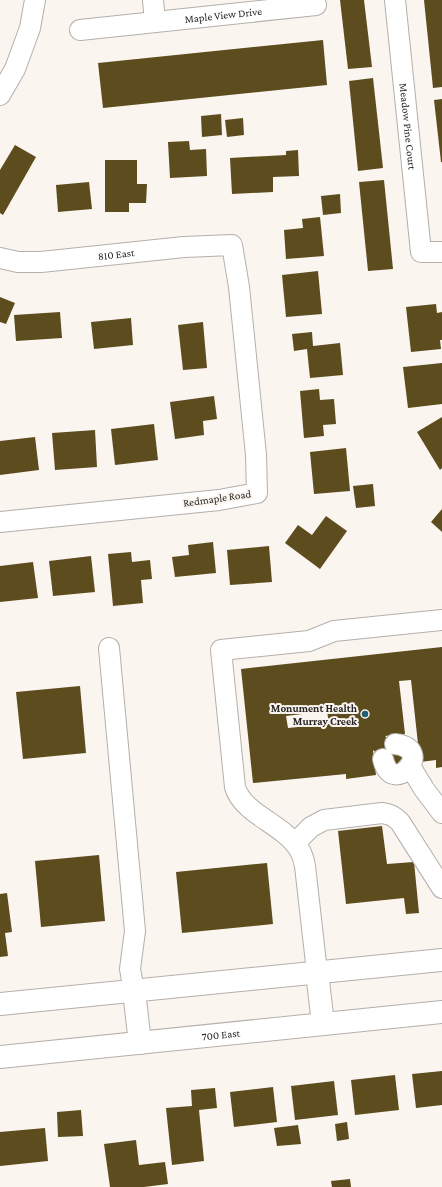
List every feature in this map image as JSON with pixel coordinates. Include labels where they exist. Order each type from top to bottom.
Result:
[{"type":"main road","points":[[0,1004],[442,960]]},
{"type":"main road","points":[[317,972],[323,1024]]},
{"type":"main road","points":[[134,991],[140,1043]]},
{"type":"main road","name":"700 East","points":[[0,1057],[442,1012]]},
{"type":"street","points":[[0,95],[15,68],[30,28],[36,0]]},
{"type":"street","points":[[153,0],[155,22]]},
{"type":"street","name":"Meadow Pine Court","points":[[395,0],[421,252],[442,252]]},
{"type":"street","name":"Maple View Drive","points":[[80,30],[155,22],[241,7],[316,5]]},
{"type":"street","name":"810 East","points":[[0,258],[18,262],[41,262],[184,247],[232,244]]},
{"type":"street","name":"Redmaple Road","points":[[0,522],[219,500],[257,493],[256,455],[239,287],[232,244]]},
{"type":"street","points":[[317,972],[305,866],[300,850],[286,834],[247,806],[238,794],[221,650],[309,641],[334,631],[442,620]]},
{"type":"street","points":[[109,648],[135,931],[130,970],[134,991]]},
{"type":"street","points":[[389,751],[384,765],[387,769],[395,774],[408,770],[410,766],[424,789],[442,813]]},
{"type":"street","points":[[295,843],[311,827],[324,820],[382,813],[390,814],[400,822],[442,888]]},
{"type":"building","points":[[340,0],[364,0],[372,67],[348,69]]},
{"type":"building","points":[[424,0],[442,0],[442,87],[433,88]]},
{"type":"building","points":[[323,40],[327,85],[103,108],[98,63]]},
{"type":"building","points":[[373,78],[383,168],[358,171],[349,81]]},
{"type":"building","points":[[442,99],[442,162],[441,162],[434,100]]},
{"type":"building","points":[[221,114],[222,135],[202,137],[201,116]]},
{"type":"building","points":[[243,118],[244,135],[227,137],[225,120]]},
{"type":"building","points":[[189,141],[190,150],[206,149],[207,176],[170,178],[168,142]]},
{"type":"building","points":[[15,145],[36,157],[3,215],[0,213],[0,170]]},
{"type":"building","points":[[298,150],[299,176],[273,177],[273,192],[232,194],[230,158],[286,155],[286,151]]},
{"type":"building","points":[[105,160],[137,160],[137,184],[147,184],[146,203],[129,203],[129,212],[105,212]]},
{"type":"building","points":[[384,180],[393,269],[368,271],[359,182]]},
{"type":"building","points":[[89,182],[92,209],[58,212],[56,185]]},
{"type":"building","points":[[340,194],[341,213],[323,215],[321,196]]},
{"type":"building","points":[[320,217],[324,256],[286,259],[284,230],[303,228],[302,219]]},
{"type":"building","points":[[318,271],[322,314],[286,317],[282,275]]},
{"type":"building","points":[[0,297],[15,303],[6,324],[0,322]]},
{"type":"building","points":[[436,304],[437,313],[442,312],[442,340],[440,340],[441,349],[411,352],[406,307]]},
{"type":"building","points":[[60,312],[62,338],[16,341],[14,315]]},
{"type":"building","points":[[131,318],[133,345],[94,349],[91,322]]},
{"type":"building","points":[[203,322],[207,368],[183,370],[178,325]]},
{"type":"building","points":[[312,332],[313,346],[340,343],[343,375],[310,378],[307,349],[294,351],[292,334]]},
{"type":"building","points":[[442,363],[442,404],[408,408],[403,367]]},
{"type":"building","points":[[319,389],[320,400],[334,399],[336,424],[323,425],[324,436],[304,438],[300,391]]},
{"type":"building","points":[[214,396],[217,419],[203,421],[204,435],[175,439],[170,402]]},
{"type":"building","points":[[442,417],[442,468],[440,470],[417,432]]},
{"type":"building","points":[[154,424],[158,460],[115,465],[111,429]]},
{"type":"building","points":[[95,430],[97,467],[55,470],[52,433]]},
{"type":"building","points":[[35,437],[39,470],[0,475],[0,441]]},
{"type":"building","points":[[346,448],[350,491],[314,494],[310,452]]},
{"type":"building","points":[[373,484],[375,506],[356,508],[353,486]]},
{"type":"building","points":[[442,509],[442,532],[431,522]]},
{"type":"building","points":[[326,516],[347,531],[320,569],[285,543],[298,525],[312,535]]},
{"type":"building","points":[[213,542],[216,573],[175,577],[172,557],[189,555],[188,545]]},
{"type":"building","points":[[269,546],[272,582],[230,585],[227,550]]},
{"type":"building","points":[[131,552],[132,562],[150,560],[152,579],[141,580],[143,603],[113,606],[108,554]]},
{"type":"building","points":[[91,556],[95,592],[53,596],[49,561]]},
{"type":"building","points":[[33,562],[38,598],[0,602],[0,566]]},
{"type":"building","name":"Monument Health Murray Creek","points":[[442,647],[442,767],[436,768],[436,760],[420,762],[411,680],[399,681],[405,734],[385,736],[406,753],[394,768],[373,750],[376,775],[346,779],[346,774],[253,783],[241,669]],"holes":[[[327,711],[329,724],[288,728],[286,716]]]},
{"type":"building","points":[[80,686],[86,753],[23,759],[16,692]]},
{"type":"building","points":[[382,826],[387,864],[414,862],[419,913],[406,914],[404,898],[346,904],[338,831]]},
{"type":"building","points":[[99,855],[105,921],[41,927],[35,861]]},
{"type":"building","points":[[267,863],[273,924],[182,933],[176,872]]},
{"type":"building","points":[[7,893],[12,932],[5,933],[8,956],[0,957],[0,894]]},
{"type":"building","points":[[442,1071],[442,1105],[416,1108],[412,1074]]},
{"type":"building","points":[[395,1075],[399,1110],[355,1115],[351,1080]]},
{"type":"building","points":[[334,1081],[338,1115],[295,1120],[291,1086]]},
{"type":"building","points":[[273,1087],[277,1122],[234,1127],[230,1092]]},
{"type":"building","points":[[215,1088],[217,1108],[199,1110],[204,1161],[172,1165],[166,1108],[192,1106],[191,1090]]},
{"type":"building","points":[[81,1110],[83,1136],[58,1137],[57,1112]]},
{"type":"building","points":[[347,1122],[349,1139],[337,1141],[335,1124]]},
{"type":"building","points":[[298,1125],[301,1144],[277,1146],[274,1128]]},
{"type":"building","points":[[45,1128],[48,1161],[0,1166],[0,1132]]},
{"type":"building","points":[[136,1140],[139,1165],[165,1162],[168,1184],[144,1187],[110,1187],[104,1144]]},
{"type":"building","points":[[350,1179],[351,1187],[332,1187],[331,1181]]},
{"type":"place","name":"Monument Health Murray Creek","points":[[365,714]]}]
